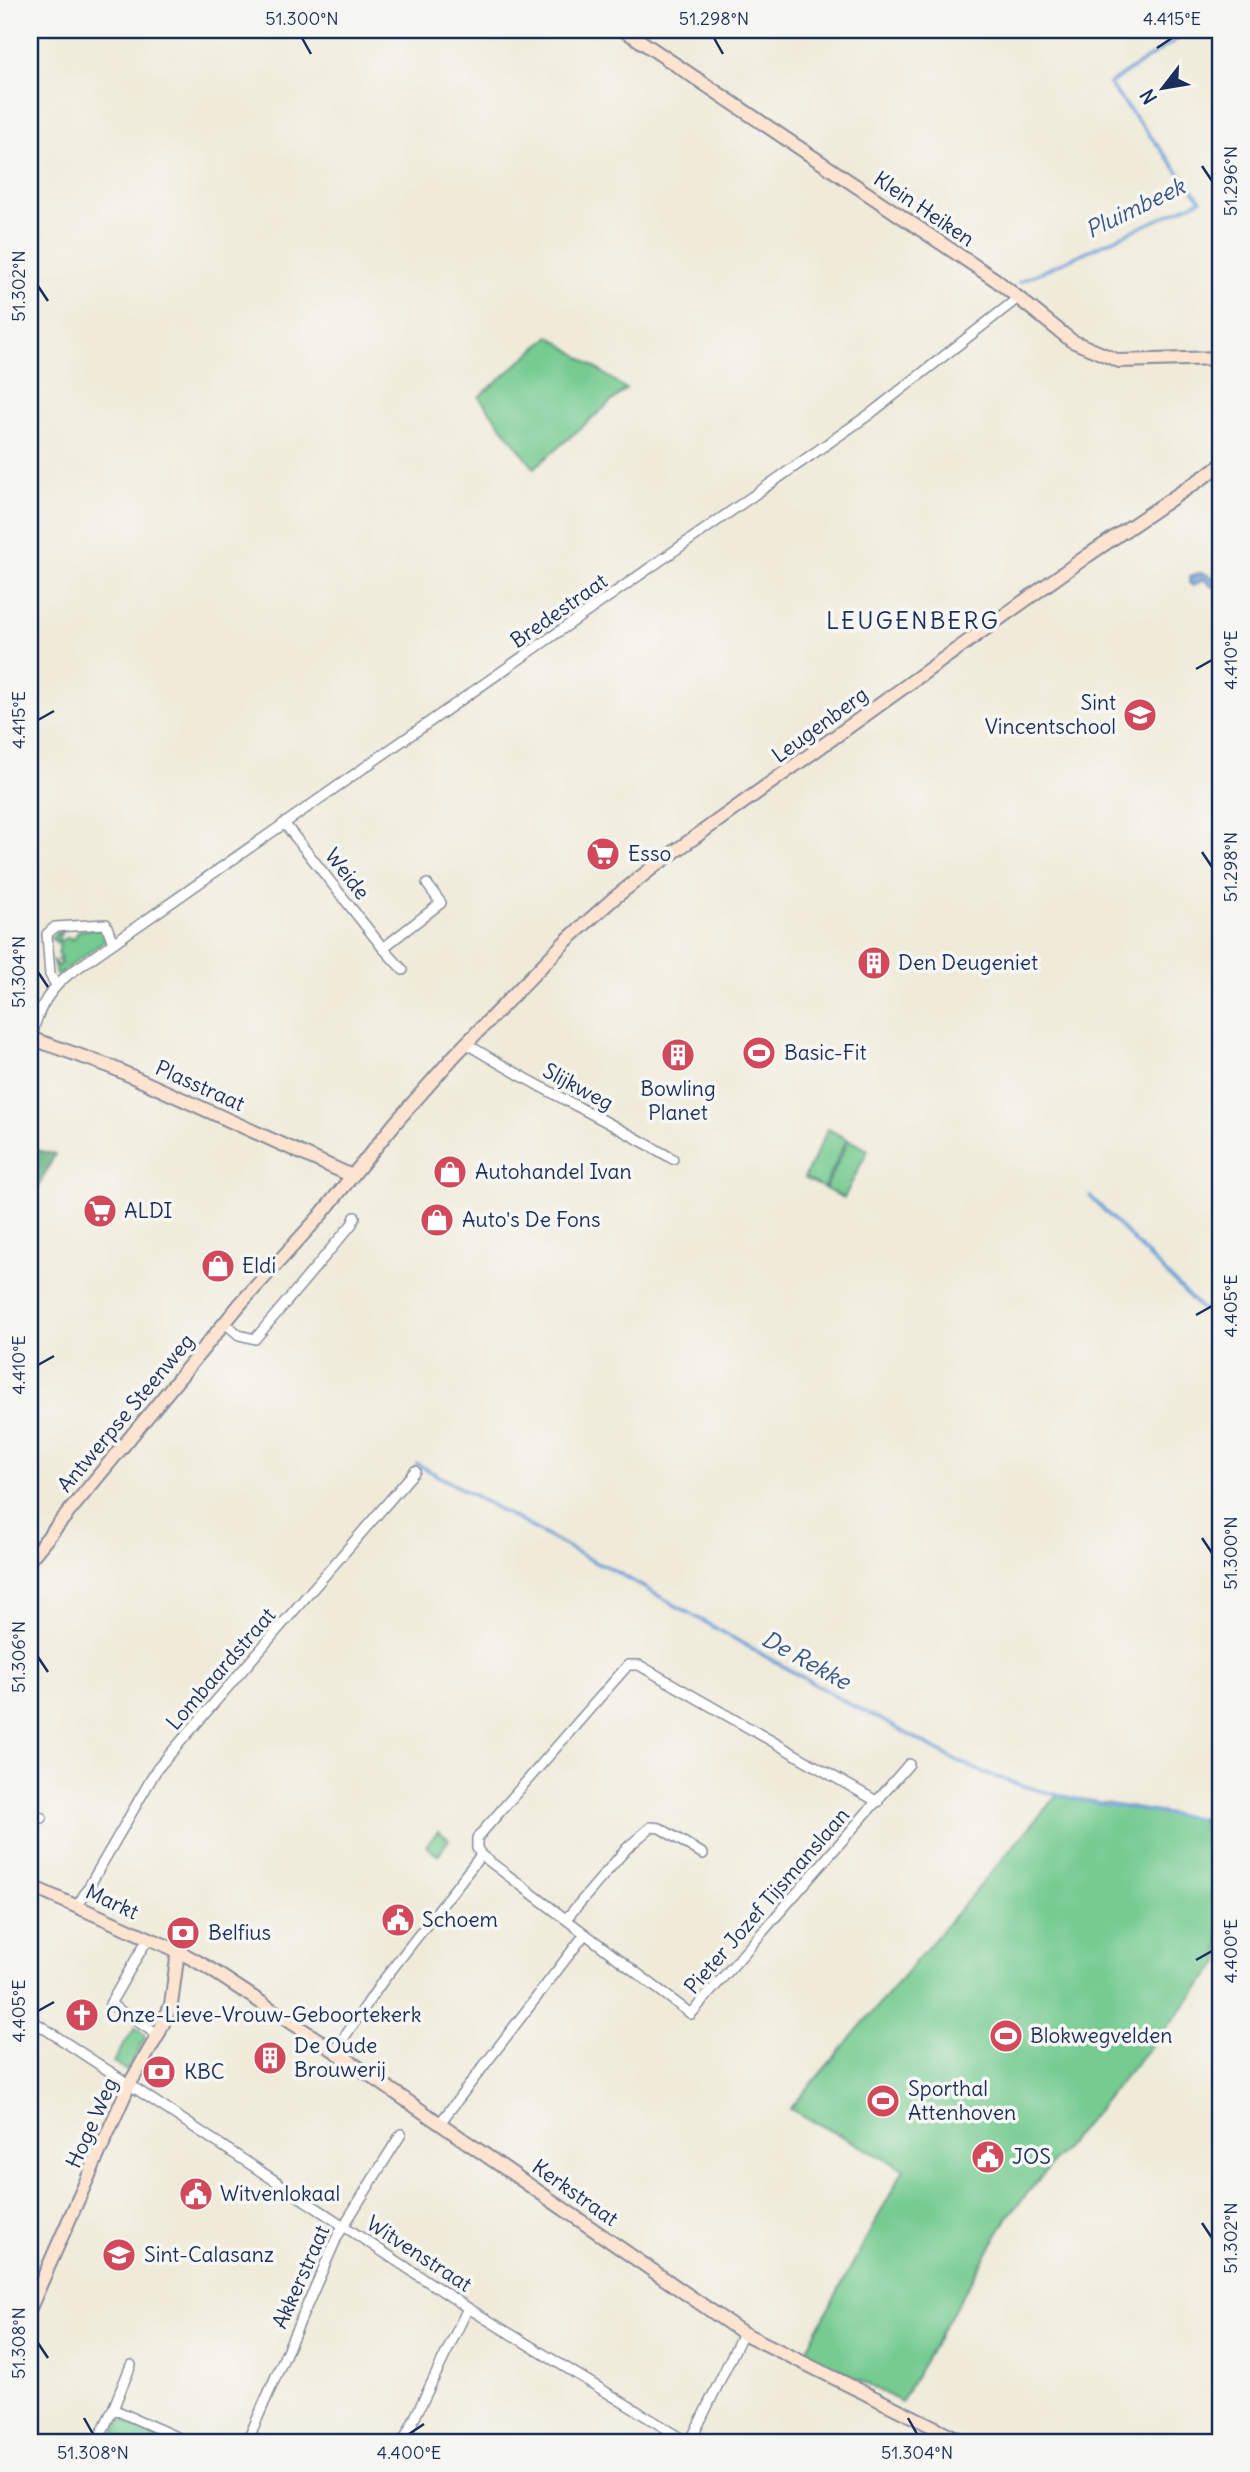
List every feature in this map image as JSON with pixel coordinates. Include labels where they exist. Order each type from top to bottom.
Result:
[{"type":"main road","name":"Klein Heiken","points":[[624,30],[996,280],[1072,341],[1119,361],[1220,358]]},
{"type":"main road","name":"Leugenberg","points":[[352,1176],[405,1112],[526,980],[575,932],[656,865],[1087,555],[1220,466]]},
{"type":"main road","name":"Plasstraat","points":[[31,1038],[109,1066],[352,1176]]},
{"type":"main road","name":"Antwerpse Steenweg","points":[[30,1559],[352,1176]]},
{"type":"main road","name":"Markt","points":[[30,1886],[147,1940],[178,1951]]},
{"type":"main road","name":"Kerkstraat","points":[[178,1951],[335,2050],[743,2333],[964,2442]]},
{"type":"main road","name":"Hoge Weg","points":[[30,2308],[130,2085],[158,2035],[171,2005],[178,1951]]},
{"type":"street","name":"Bredestraat","points":[[31,1038],[44,1002],[56,985],[284,822],[870,414],[1018,298]]},
{"type":"street","name":"Weide","points":[[284,822],[403,970]]},
{"type":"street","points":[[383,948],[441,903],[427,884]]},
{"type":"street","points":[[56,985],[50,975],[47,934],[55,927],[106,924],[113,943]]},
{"type":"street","name":"Slijkweg","points":[[467,1044],[508,1070],[673,1159]]},
{"type":"street","points":[[225,1324],[239,1335],[255,1339],[352,1224],[355,1217]]},
{"type":"street","name":"Lombaardstraat","points":[[77,1907],[158,1769],[415,1471]]},
{"type":"street","name":"Pieter Jozef Tijsmanslaan","points":[[878,1802],[639,1665],[632,1664],[628,1665],[477,1838],[477,1848],[481,1855],[691,2014],[878,1802],[909,1764]]},
{"type":"street","points":[[30,1812],[41,1818]]},
{"type":"street","points":[[566,1919],[627,1848],[651,1827],[660,1828],[703,1854]]},
{"type":"street","points":[[335,2050],[382,1982],[481,1855]]},
{"type":"street","points":[[440,2123],[585,1934]]},
{"type":"street","points":[[147,1940],[110,2004],[158,2035]]},
{"type":"street","name":"Witvenstraat","points":[[30,2019],[468,2308],[689,2442]]},
{"type":"street","name":"Akkerstraat","points":[[247,2442],[343,2225],[401,2134]]},
{"type":"street","points":[[403,2442],[468,2308]]},
{"type":"street","points":[[689,2442],[743,2333]]},
{"type":"street","points":[[97,2442],[131,2365]]},
{"type":"street","points":[[113,2409],[188,2442]]},
{"type":"green space","points":[[550,336],[626,389],[534,468],[479,397]]},
{"type":"green space","points":[[100,929],[105,932],[105,941],[56,974],[53,961],[58,966],[61,963],[58,960],[61,957],[58,954],[60,945],[51,938],[62,932],[58,938],[60,941],[69,937],[72,940],[80,930]]},
{"type":"green space","points":[[828,1129],[847,1139],[824,1188],[804,1178]]},
{"type":"green space","points":[[849,1140],[868,1150],[844,1198],[825,1189]]},
{"type":"green space","points":[[30,1149],[55,1154],[30,1204]]},
{"type":"green space","name":"Blokwegvelden","points":[[1057,1795],[1201,1819],[1203,1830],[1220,1847],[1220,1963],[1009,2215],[901,2402],[805,2352],[904,2169],[790,2109]]},
{"type":"green space","points":[[438,1831],[449,1839],[438,1855],[426,1846]]},
{"type":"green space","points":[[135,2027],[145,2038],[127,2071],[113,2062]]},
{"type":"green space","points":[[121,2419],[161,2438],[159,2442],[110,2442]]},
{"type":"water","points":[[1220,571],[1220,587],[1212,587],[1204,579],[1194,586],[1189,583],[1190,577],[1197,574],[1214,578]]},
{"type":"waterway","name":"Pluimbeek","points":[[1019,282],[1201,200],[1109,84],[1191,30]]},
{"type":"waterway","points":[[1090,1196],[1200,1308],[1220,1315]]},
{"type":"waterway","name":"De Rekke","points":[[417,1464],[606,1566],[853,1706],[975,1769],[1019,1785],[1071,1798],[1204,1819]]},
{"type":"waterway","name":"De Rekke","points":[[1220,1800],[1204,1819],[1208,1832],[1220,1843]]},
{"type":"place","name":"Sint Vincentschool","points":[[1140,715]]},
{"type":"place","name":"Esso","points":[[603,854]]},
{"type":"place","name":"Den Deugeniet","points":[[874,963]]},
{"type":"place","name":"Basic-Fit","points":[[759,1053]]},
{"type":"place","name":"Bowling Planet","points":[[678,1055]]},
{"type":"place","name":"Autohandel Ivan","points":[[450,1172]]},
{"type":"place","name":"ALDI","points":[[100,1211]]},
{"type":"place","name":"Auto's De Fons","points":[[437,1220]]},
{"type":"place","name":"Eldi","points":[[218,1266]]},
{"type":"place","name":"Schoem","points":[[398,1920]]},
{"type":"place","name":"Belfius","points":[[183,1933]]},
{"type":"place","name":"Onze-Lieve-Vrouw-Geboortekerk","points":[[82,2015]]},
{"type":"place","name":"Blokwegvelden","points":[[1006,2036]]},
{"type":"place","name":"De Oude Brouwerij","points":[[270,2058]]},
{"type":"place","name":"KBC","points":[[159,2072]]},
{"type":"place","name":"Sporthal Attenhoven","points":[[883,2101]]},
{"type":"place","name":"JOS","points":[[988,2157]]},
{"type":"place","name":"Witvenlokaal","points":[[196,2194]]},
{"type":"place","name":"Sint-Calasanz","points":[[119,2255]]},
{"type":"district","name":"LEUGENBERG","points":[[913,621]]}]
